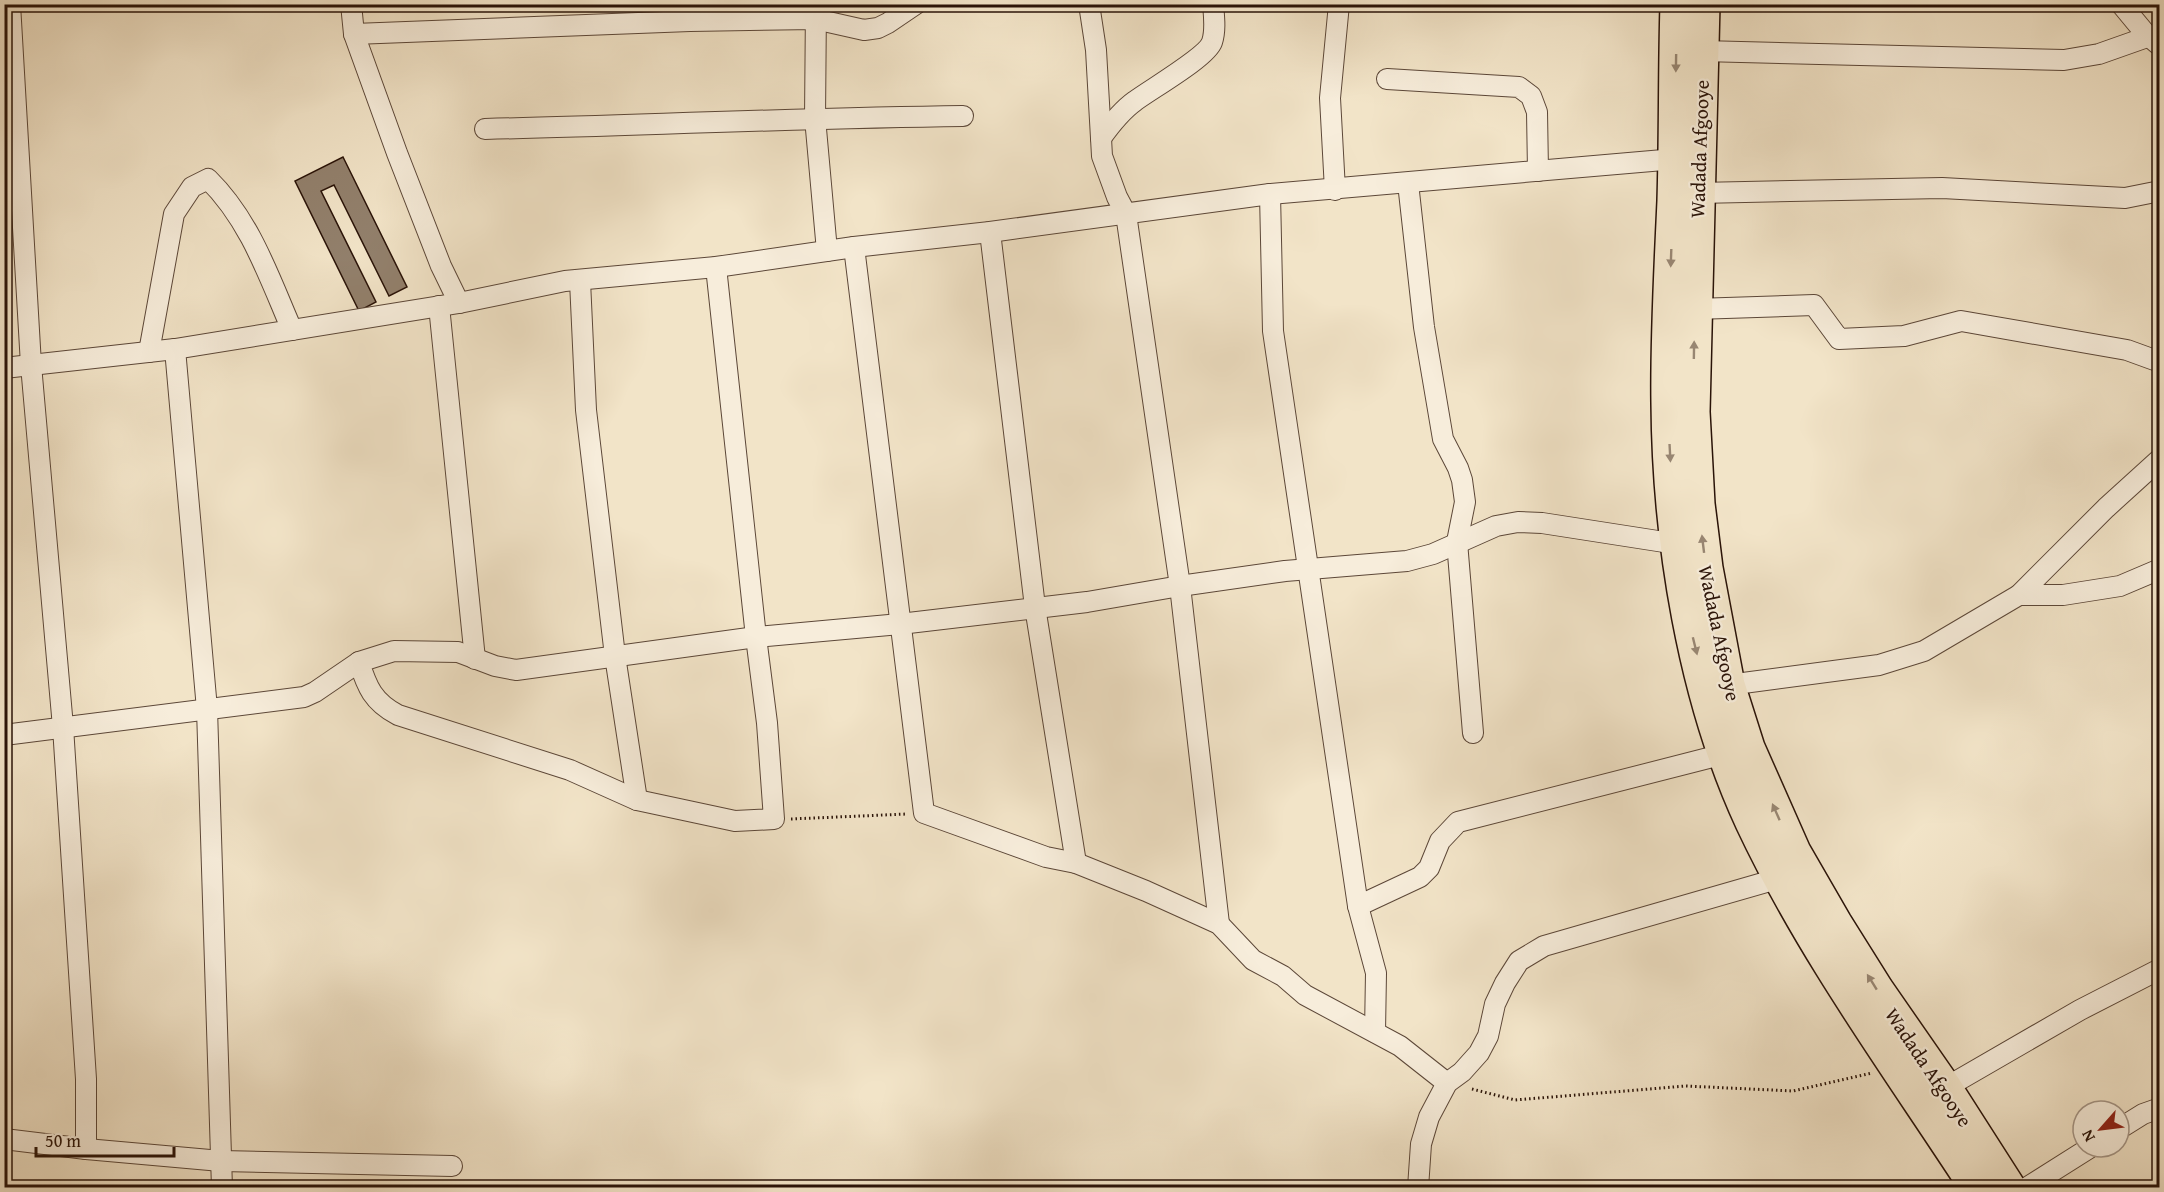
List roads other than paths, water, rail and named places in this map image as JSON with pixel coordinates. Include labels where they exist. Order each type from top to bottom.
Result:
[{"type":"highway","name":"Wadada Afgooye","points":[[1677,4],[1668,404],[1677,543],[1686,609],[1724,754],[1751,820],[1780,878],[1854,1005],[1977,1188]]},
{"type":"highway","name":"Wadada Afgooye","points":[[1703,4],[1694,412],[1698,504],[1706,568],[1728,685],[1748,748],[1794,852],[1871,980],[1945,1088],[2009,1188]]},
{"type":"street","points":[[10,4],[31,365],[63,727],[86,1079],[86,1149]]},
{"type":"street","points":[[351,4],[354,34],[441,266],[459,303]]},
{"type":"street","points":[[354,34],[689,13],[816,12],[864,30],[878,28],[916,4]]},
{"type":"street","points":[[1089,4],[1096,50],[1102,156],[1126,214],[1180,586],[1219,924]]},
{"type":"street","points":[[1101,138],[1116,117],[1134,101],[1203,54],[1212,44],[1215,29],[1214,4]]},
{"type":"street","points":[[1335,190],[1330,98],[1339,4]]},
{"type":"street","points":[[1702,51],[2064,60],[2155,40],[2121,4]]},
{"type":"street","points":[[816,12],[815,118],[827,251]]},
{"type":"street","points":[[1386,79],[1519,87],[1531,96],[1538,112],[1538,171]]},
{"type":"street","points":[[485,129],[815,118],[963,116]]},
{"type":"street","points":[[4,368],[174,349],[459,303],[565,281],[716,267],[854,247],[990,232],[1270,194],[1675,159]]},
{"type":"street","points":[[149,352],[174,214],[192,187],[208,179],[224,194],[248,230],[292,330]]},
{"type":"street","points":[[1408,183],[1424,327],[1443,439],[1458,468],[1465,502],[1458,542],[1473,733]]},
{"type":"street","points":[[1698,193],[1942,188],[2125,198],[2160,191]]},
{"type":"street","points":[[1270,194],[1273,331],[1358,906],[1376,973],[1375,1032]]},
{"type":"street","points":[[990,232],[1035,607],[1076,863]]},
{"type":"street","points":[[854,247],[924,813],[1046,857],[1076,863],[1219,924],[1253,960],[1283,976],[1305,995],[1400,1046],[1447,1083]]},
{"type":"street","points":[[359,662],[368,688],[383,708],[390,711],[570,770],[637,800],[735,821],[774,819],[768,723],[756,637],[716,267]]},
{"type":"street","points":[[580,280],[586,410],[615,656],[637,800]]},
{"type":"street","points":[[1695,309],[1814,305],[1839,339],[1904,336],[1961,321],[2127,350],[2160,362]]},
{"type":"street","points":[[439,306],[475,659]]},
{"type":"street","points":[[174,349],[207,709],[222,1188]]},
{"type":"street","points":[[1728,685],[1879,665],[1924,651],[2019,595],[2106,508],[2160,459]]},
{"type":"street","points":[[4,735],[304,697],[359,662],[394,651],[458,652],[495,666],[516,670],[756,637],[900,624],[1087,602],[1180,586],[1307,569],[1407,561],[1432,554],[1496,526],[1518,522],[1542,523],[1677,543]]},
{"type":"street","points":[[2019,595],[2063,595],[2120,586],[2160,569]]},
{"type":"street","points":[[1358,906],[1420,878],[1429,868],[1440,841],[1458,822],[1724,754]]},
{"type":"street","points":[[1418,1188],[1422,1144],[1429,1117],[1447,1083],[1462,1072],[1479,1053],[1488,1036],[1496,1004],[1505,983],[1519,961],[1551,944],[1780,878]]},
{"type":"street","points":[[1945,1088],[2080,1010],[2160,969]]},
{"type":"street","points":[[2131,1122],[2143,1114],[2160,1108]]},
{"type":"street","points":[[4,1139],[221,1161],[452,1166]]},
{"type":"street","points":[[2026,1188],[2072,1159]]}]
